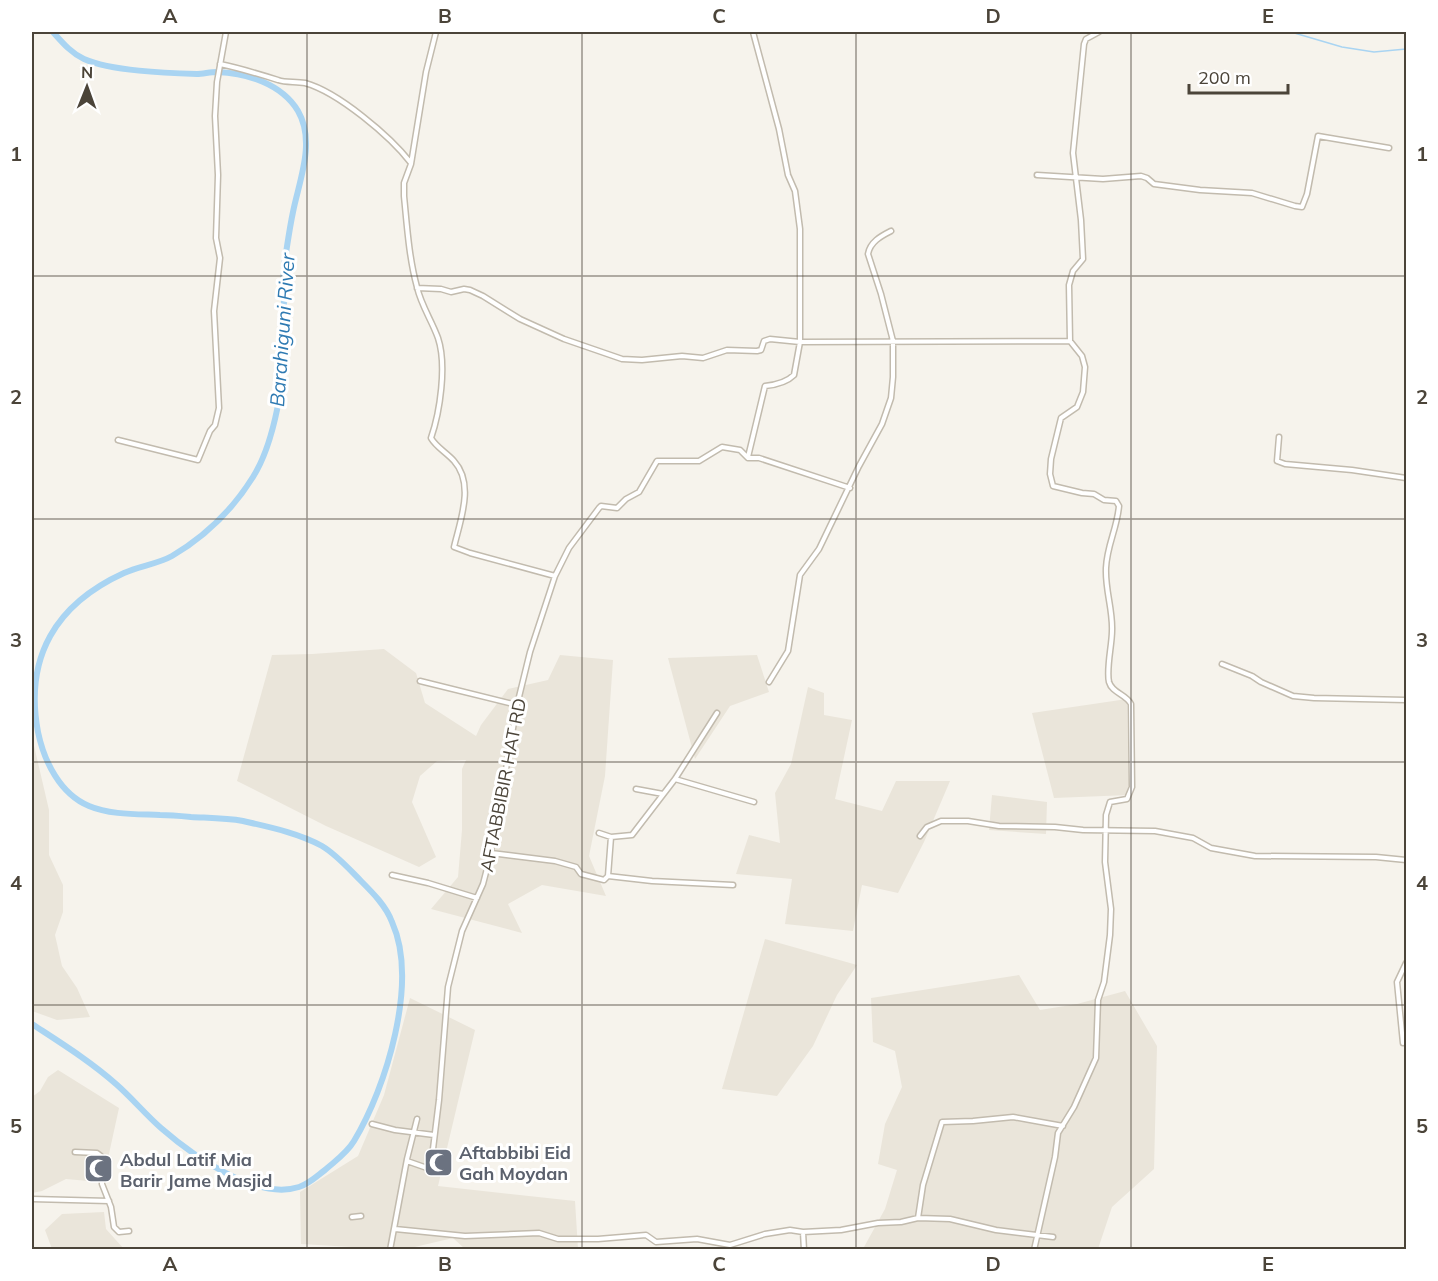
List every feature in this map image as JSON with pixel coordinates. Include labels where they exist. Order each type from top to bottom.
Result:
[{"type":"street","points":[[118,440],[198,460],[218,417],[214,311],[220,258],[216,238],[218,175],[215,116],[217,82],[225,32]]},
{"type":"street","points":[[436,32],[426,72],[411,164],[404,183],[404,196],[417,288],[438,338],[440,349],[441,377],[438,410],[431,438],[456,463],[463,477],[465,500],[454,547],[555,576]]},
{"type":"street","points":[[753,32],[779,129],[788,175],[795,191],[800,229],[800,342],[794,375],[776,385],[765,386],[748,458],[759,458],[850,488]]},
{"type":"street","points":[[1034,1250],[1058,1134],[1077,1101],[1096,1058],[1098,1000],[1104,982],[1110,935],[1111,909],[1105,862],[1108,804],[1112,801],[1127,799],[1132,788],[1131,704],[1127,697],[1114,690],[1109,680],[1112,621],[1108,602],[1106,568],[1108,546],[1115,532],[1119,506],[1116,501],[1057,487],[1052,483],[1051,459],[1061,418],[1077,407],[1083,392],[1085,367],[1082,356],[1070,340],[1069,285],[1073,271],[1083,259],[1082,220],[1075,177],[1074,153],[1083,44],[1086,39],[1099,32]]},
{"type":"street","points":[[219,66],[269,76],[279,81],[304,83],[324,91],[364,118],[397,146],[411,164]]},
{"type":"street","points":[[1036,175],[1103,179],[1141,176],[1154,184],[1252,193],[1302,207],[1307,194],[1318,136],[1389,147]]},
{"type":"street","points":[[769,682],[788,651],[800,575],[819,549],[889,406],[893,377],[892,341],[881,294],[868,254],[869,248],[881,236],[891,231]]},
{"type":"street","points":[[417,288],[455,292],[470,290],[520,319],[564,339],[622,359],[703,357],[723,350],[759,351],[764,341],[770,339],[800,342],[1070,340]]},
{"type":"street","points":[[1279,437],[1278,461],[1285,464],[1407,478]]},
{"type":"street","name":"AFTABBIBIR HAT RD","points":[[407,1161],[427,1168],[433,1149],[448,987],[462,931],[477,898],[491,853],[493,825],[503,788],[517,705],[530,652],[555,576],[569,548],[599,508],[602,506],[616,508],[635,496],[657,461],[702,460],[722,447],[740,450],[748,458]]},
{"type":"street","points":[[1222,664],[1293,696],[1407,700]]},
{"type":"street","points":[[420,681],[517,705]]},
{"type":"street","points":[[599,833],[611,837],[632,835],[675,779],[717,713]]},
{"type":"street","points":[[675,779],[754,801]]},
{"type":"street","points":[[636,789],[663,794]]},
{"type":"street","points":[[920,836],[927,827],[941,821],[968,821],[999,826],[1171,832],[1194,838],[1211,848],[1255,856],[1407,860]]},
{"type":"street","points":[[491,853],[555,861],[576,867],[581,874],[604,880],[608,876],[611,837]]},
{"type":"street","points":[[392,875],[477,898]]},
{"type":"street","points":[[608,876],[652,881],[733,885]]},
{"type":"street","points":[[1403,1043],[1397,982],[1407,963]]},
{"type":"street","points":[[918,1218],[923,1185],[942,1122],[1013,1117],[1063,1126]]},
{"type":"street","points":[[390,1250],[417,1119]]},
{"type":"street","points":[[372,1124],[434,1135]]},
{"type":"street","points":[[75,1152],[95,1153],[101,1156],[102,1184],[112,1209],[114,1228],[119,1232],[129,1231]]},
{"type":"street","points":[[32,1199],[109,1202]]},
{"type":"street","points":[[352,1217],[361,1216]]},
{"type":"street","points":[[394,1229],[465,1236],[539,1233],[558,1239],[598,1239],[646,1235],[656,1242],[697,1239],[730,1245],[765,1234],[790,1230],[803,1232],[841,1230],[918,1218],[950,1219],[996,1230],[1053,1237]]},
{"type":"street","points":[[803,1232],[804,1250]]},
{"type":"shaded area","points":[[384,649],[416,673],[425,703],[476,736],[481,725],[508,689],[548,680],[560,655],[613,660],[605,776],[589,856],[606,896],[542,885],[508,904],[522,933],[431,909],[458,877],[462,830],[462,769],[466,760],[437,761],[420,776],[412,802],[436,857],[419,867],[326,826],[237,781],[272,655]]},
{"type":"shaded area","points":[[757,655],[769,692],[730,706],[695,759],[668,658]]},
{"type":"shaded area","points":[[808,687],[824,693],[824,715],[852,720],[835,799],[882,811],[896,781],[950,781],[924,842],[898,893],[862,885],[853,931],[785,924],[792,879],[736,874],[749,835],[780,843],[775,793],[791,764]]},
{"type":"shaded area","points":[[1127,699],[1129,795],[1054,798],[1032,713]]},
{"type":"shaded area","points":[[32,737],[49,810],[49,855],[63,885],[63,912],[55,935],[62,966],[77,988],[90,1017],[57,1020],[32,1011]]},
{"type":"shaded area","points":[[992,795],[1047,802],[1046,834],[989,830]]},
{"type":"shaded area","points":[[765,939],[857,965],[837,995],[813,1046],[777,1096],[722,1089]]},
{"type":"shaded area","points":[[1019,975],[1040,1010],[1077,1004],[1125,991],[1157,1046],[1154,1169],[1112,1207],[1098,1249],[865,1250],[864,1247],[885,1209],[897,1170],[878,1164],[885,1124],[902,1087],[895,1051],[873,1042],[871,998]]},
{"type":"shaded area","points":[[410,998],[475,1030],[438,1186],[575,1201],[578,1249],[465,1249],[453,1238],[402,1250],[301,1244],[300,1192],[358,1156],[384,1095]]},
{"type":"shaded area","points":[[58,1070],[119,1108],[104,1177],[88,1181],[66,1179],[42,1191],[32,1193],[32,1097],[40,1091],[48,1077]]},
{"type":"shaded area","points":[[104,1212],[106,1229],[124,1249],[52,1249],[45,1230],[62,1214]]},
{"type":"waterway","name":"Barahiguni River","points":[[32,1024],[75,1052],[106,1076],[161,1128],[190,1151],[225,1173],[245,1182],[282,1190],[310,1182],[341,1157],[354,1141],[366,1119],[387,1064],[395,1034],[402,974],[399,946],[386,911],[347,867],[322,846],[294,834],[243,821],[172,815],[124,814],[97,809],[79,801],[62,785],[44,754],[38,732],[35,705],[36,680],[41,657],[50,636],[63,617],[80,600],[100,586],[124,573],[167,559],[196,540],[237,500],[261,463],[273,428],[281,389],[285,352],[283,284],[285,263],[306,148],[306,136],[298,111],[283,94],[263,82],[228,73],[139,71],[95,63],[79,57],[53,32]]},
{"type":"waterway","points":[[1291,32],[1342,47],[1374,52],[1406,49]]},
{"type":"place","name":"Aftabbibi Eid Gah Moydan","points":[[438,1162]]},
{"type":"place","name":"Abdul Latif Mia Barir Jame Masjid","points":[[99,1169]]}]
